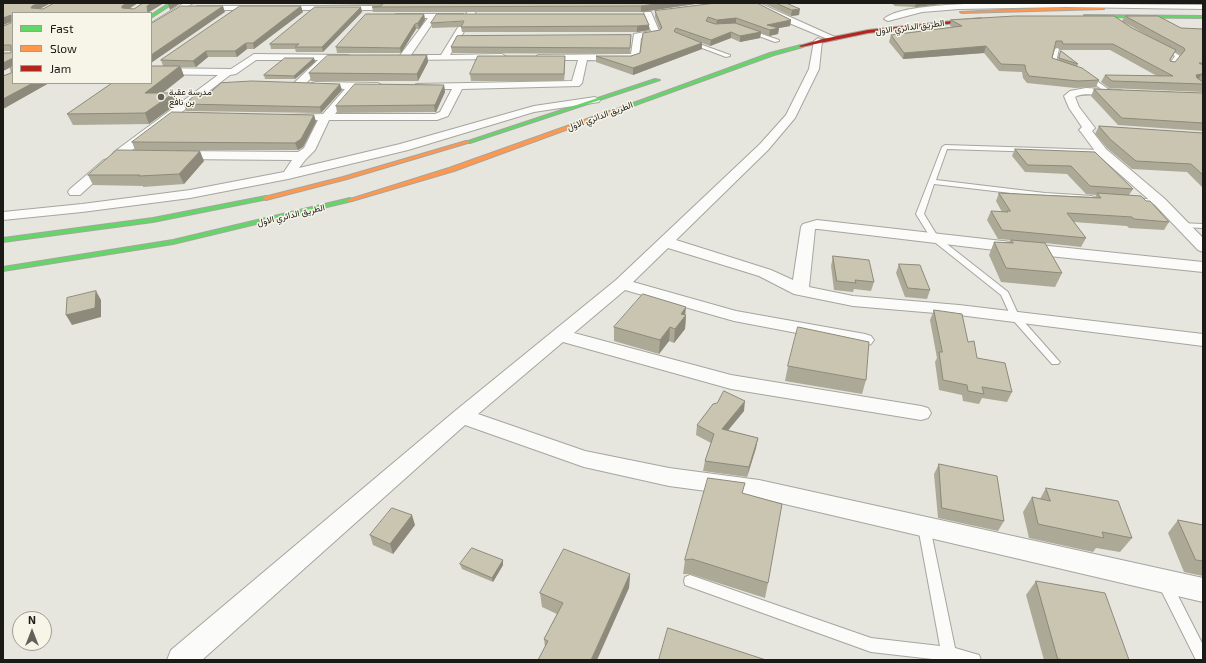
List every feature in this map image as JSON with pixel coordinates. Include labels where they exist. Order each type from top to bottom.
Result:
[{"type":"main road","points":[[146,12],[160,3]]},
{"type":"main road","points":[[152,16],[172,3]]},
{"type":"main road","name":"الطريق الدائري الاول","points":[[845,26],[888,19],[984,11],[1044,9],[1203,10]]},
{"type":"main road","points":[[1137,9],[1151,16]]},
{"type":"main road","points":[[984,11],[1000,18]]},
{"type":"main road","name":"الطريق الدائري الاول","points":[[3,269],[173,242],[309,211],[392,189],[479,160],[765,57],[819,34],[1000,18],[1112,18],[1151,16],[1203,17]]},
{"type":"main road","points":[[760,46],[780,40]]},
{"type":"main road","points":[[713,60],[731,55]]},
{"type":"main road","name":"الطريق الدائري الاول","points":[[3,240],[131,224],[299,190],[389,166],[669,75]]},
{"type":"main road","points":[[3,232],[41,236]]},
{"type":"street","points":[[477,3],[474,16],[460,37],[417,86],[464,83],[576,84],[583,57]]},
{"type":"street","points":[[181,660],[462,416],[622,284],[764,147],[790,116],[814,69],[819,34],[753,3]]},
{"type":"street","points":[[888,19],[899,14],[939,5],[1155,4],[1203,7]]},
{"type":"street","points":[[152,26],[186,6],[239,8],[317,6],[371,8],[401,6]]},
{"type":"street","points":[[302,18],[317,6]]},
{"type":"street","points":[[395,16],[401,6]]},
{"type":"street","points":[[226,17],[239,8]]},
{"type":"street","points":[[371,8],[366,16],[474,16]]},
{"type":"street","points":[[530,57],[624,58],[636,56],[634,36],[656,33],[648,14]]},
{"type":"street","points":[[434,16],[400,58],[440,58],[475,61],[515,57]]},
{"type":"street","points":[[75,192],[118,155],[213,82],[228,77],[266,48]]},
{"type":"street","points":[[335,48],[325,59],[294,85],[391,86]]},
{"type":"street","points":[[254,57],[325,59],[357,58]]},
{"type":"street","points":[[152,69],[164,60]]},
{"type":"street","points":[[152,70],[228,77]]},
{"type":"street","points":[[278,117],[437,117],[444,114],[464,83]]},
{"type":"street","points":[[288,175],[301,156],[309,150],[325,118],[353,86]]},
{"type":"street","points":[[1104,129],[1089,128],[1074,108],[1069,96],[1081,91],[1132,93]]},
{"type":"street","points":[[3,216],[82,208],[190,194],[288,175],[404,147],[522,112],[595,100]]},
{"type":"street","points":[[171,115],[186,115]]},
{"type":"street","points":[[1089,128],[1085,130],[1102,152],[1160,202],[1203,247]]},
{"type":"street","points":[[118,155],[150,155]]},
{"type":"street","points":[[166,155],[301,156]]},
{"type":"street","points":[[800,290],[808,227],[817,224],[1203,267]]},
{"type":"street","points":[[666,242],[765,273],[800,290],[853,301],[1015,317],[1203,340]]},
{"type":"street","points":[[622,284],[734,316],[865,340]]},
{"type":"street","points":[[560,335],[731,382],[921,414]]},
{"type":"street","points":[[462,416],[584,459],[668,477],[759,490],[1203,590]]},
{"type":"lane","points":[[744,29],[780,40]]},
{"type":"lane","points":[[684,39],[731,55]]},
{"type":"lane","points":[[1157,45],[1178,56],[1170,66]]},
{"type":"lane","points":[[1057,50],[1054,63],[1067,68]]},
{"type":"lane","points":[[1082,73],[1109,92]]},
{"type":"lane","points":[[1055,362],[1015,317],[1005,294],[935,238],[920,214],[945,147],[1102,152]]},
{"type":"lane","points":[[932,182],[1099,198]]},
{"type":"lane","points":[[1130,200],[1160,202]]},
{"type":"lane","points":[[1182,225],[1203,226]]},
{"type":"lane","points":[[924,527],[949,654]]},
{"type":"lane","points":[[690,581],[872,645],[949,654],[974,660]]},
{"type":"lane","points":[[1163,581],[1203,660]]},
{"type":"building","points":[[3,3],[38,3],[31,8],[43,9],[54,3],[127,3],[122,6],[122,8],[134,9],[143,3],[152,3],[147,6],[148,12],[12,12],[12,58],[3,63],[3,53],[11,53],[11,45],[3,45],[3,26],[11,23],[11,15],[3,18]]},
{"type":"building","points":[[384,3],[662,3],[641,6],[372,7],[381,6]]},
{"type":"building","points":[[716,3],[757,3],[791,20],[767,25],[779,28],[770,30],[736,18],[717,20],[708,17],[706,21],[715,24],[735,23],[761,32],[740,36],[731,32],[711,40],[676,28],[674,31],[675,32],[702,43],[633,68],[596,56],[631,56],[640,53],[643,33],[660,30],[662,28],[655,11]]},
{"type":"building","points":[[776,3],[786,3],[800,9],[792,10]]},
{"type":"building","points":[[181,6],[223,6],[152,54],[152,23]]},
{"type":"building","points":[[240,6],[301,6],[253,43],[246,43],[235,51],[206,51],[193,61],[161,60]]},
{"type":"building","points":[[315,7],[361,7],[322,47],[295,47],[299,44],[270,44]]},
{"type":"building","points":[[366,14],[424,14],[418,23],[415,24],[400,48],[336,47]]},
{"type":"building","points":[[437,14],[644,14],[649,25],[461,27],[464,21],[431,23]]},
{"type":"building","points":[[1015,16],[1114,16],[1132,28],[1176,50],[1170,59],[1170,61],[1175,62],[1185,50],[1184,48],[1125,16],[1158,16],[1181,28],[1203,29],[1203,63],[1199,63],[1203,65],[1203,74],[1196,75],[1197,78],[1203,82],[1203,84],[1112,81],[1105,75],[1173,76],[1113,44],[1063,44],[1062,41],[1056,41],[1052,58],[1082,68],[1099,80],[1078,81],[1029,76],[1025,65],[1001,64],[986,46],[904,53],[891,35],[962,26],[951,20]]},
{"type":"building","points":[[631,35],[630,48],[451,47],[457,36]]},
{"type":"building","points":[[1061,51],[1078,64],[1059,58]]},
{"type":"building","points":[[328,55],[427,55],[417,74],[309,73]]},
{"type":"building","points":[[478,56],[565,56],[564,74],[470,74]]},
{"type":"building","points":[[285,58],[314,58],[294,76],[264,75]]},
{"type":"building","points":[[12,66],[12,84],[31,84],[3,99],[3,76],[11,73]]},
{"type":"building","points":[[152,66],[180,66],[145,93],[174,93],[145,113],[67,114],[111,84],[152,84]]},
{"type":"building","points":[[252,81],[340,84],[320,107],[184,104],[194,96],[206,96],[221,83]]},
{"type":"building","points":[[355,84],[444,85],[435,105],[336,106]]},
{"type":"building","points":[[1094,89],[1203,93],[1203,123],[1122,118]]},
{"type":"building","points":[[172,112],[314,115],[301,139],[295,143],[132,142]]},
{"type":"building","points":[[1099,126],[1203,133],[1203,175],[1191,164],[1136,161],[1111,140]]},
{"type":"building","points":[[1015,149],[1095,152],[1133,189],[1090,186],[1071,166],[1028,165]]},
{"type":"building","points":[[117,150],[200,151],[179,174],[139,176],[140,175],[88,175]]},
{"type":"building","points":[[999,193],[1101,198],[1097,193],[1141,196],[1146,201],[1150,201],[1169,222],[1134,219],[1132,217],[1067,213],[1086,238],[1002,230],[991,211],[1010,211]]},
{"type":"building","points":[[1011,240],[1045,243],[1062,273],[1006,268],[994,242],[1013,243]]},
{"type":"building","points":[[833,256],[869,260],[874,282],[855,280],[856,283],[837,281]]},
{"type":"building","points":[[899,264],[920,265],[930,290],[908,288]]},
{"type":"building","points":[[96,291],[95,308],[66,315],[67,298]]},
{"type":"building","points":[[643,294],[686,307],[681,314],[686,315],[675,329],[670,327],[660,340],[614,327]]},
{"type":"building","points":[[934,310],[962,314],[968,342],[974,341],[977,358],[1005,363],[1012,392],[982,387],[984,394],[968,391],[967,385],[943,380],[939,352],[942,352]]},
{"type":"building","points":[[798,327],[869,342],[866,380],[788,366]]},
{"type":"building","points":[[724,391],[745,401],[722,429],[758,438],[749,467],[705,461],[714,434],[697,425],[713,404],[717,403]]},
{"type":"building","points":[[939,464],[997,476],[1004,521],[942,508]]},
{"type":"building","points":[[708,478],[745,483],[742,493],[782,504],[768,583],[692,559],[685,560]]},
{"type":"building","points":[[1046,488],[1118,501],[1132,538],[1102,532],[1104,538],[1038,524],[1032,497],[1050,501]]},
{"type":"building","points":[[392,508],[412,515],[390,544],[370,535]]},
{"type":"building","points":[[1178,520],[1203,525],[1203,561],[1196,560]]},
{"type":"building","points":[[472,548],[503,560],[492,578],[460,564]]},
{"type":"building","points":[[564,549],[630,574],[591,660],[538,660],[548,641],[544,639],[563,603],[540,593]]},
{"type":"building","points":[[1036,581],[1105,593],[1129,660],[1058,659]]},
{"type":"building","points":[[668,628],[766,660],[659,660]]},
{"type":"traffic: fast","points":[[152,16],[172,3]]},
{"type":"traffic: fast","points":[[1085,16],[1203,17]]},
{"type":"traffic: fast","points":[[617,110],[772,54],[801,46]]},
{"type":"traffic: fast","points":[[468,142],[657,80]]},
{"type":"traffic: fast","points":[[3,240],[153,220],[266,198]]},
{"type":"traffic: fast","points":[[3,269],[173,242],[350,200]]},
{"type":"traffic: slow","points":[[962,12],[1044,9],[1102,9]]},
{"type":"traffic: slow","points":[[350,200],[384,191],[451,169],[617,110]]},
{"type":"traffic: slow","points":[[266,198],[345,178],[468,142]]},
{"type":"traffic: jam","points":[[801,46],[868,31],[913,25],[981,19]]},
{"type":"place","name":"مدرسة عقبة بن نافع","points":[[161,97]]}]
